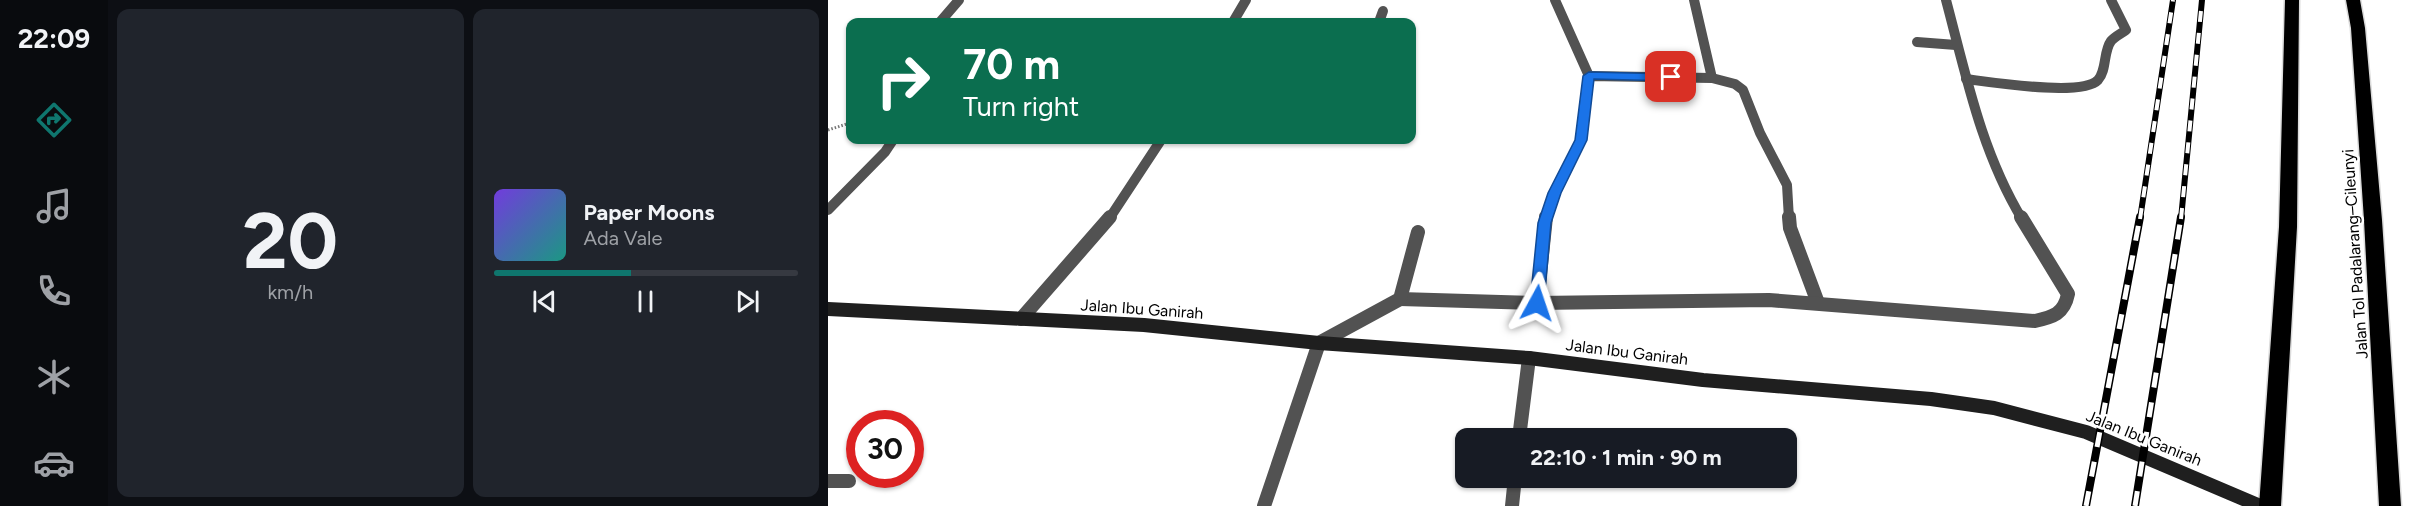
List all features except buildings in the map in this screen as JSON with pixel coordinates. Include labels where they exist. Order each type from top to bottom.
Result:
[{"type":"highway","points":[[2270,506],[2288,227],[2292,0]]},
{"type":"highway","name":"Jalan Tol Padalarang–Cileunyi","points":[[2353,0],[2358,28],[2373,220],[2390,506]]},
{"type":"main road","name":"Jalan Ibu Ganirah","points":[[828,309],[1144,325],[1319,343],[1529,358],[1703,380],[1931,399],[1995,408],[2086,432],[2260,506]]},
{"type":"street","points":[[943,18],[959,0]]},
{"type":"street","points":[[1235,18],[1246,0]]},
{"type":"street","points":[[1537,303],[1545,223],[1555,193],[1581,140],[1589,76],[1555,0]]},
{"type":"street","points":[[1694,0],[1712,78]]},
{"type":"street","points":[[1264,506],[1319,343],[1400,299],[1537,303],[1768,300],[2035,321],[2057,316],[2066,308],[2068,294],[2006,192],[1981,133],[1946,0]]},
{"type":"street","points":[[1966,79],[2067,89],[2095,83],[2101,76],[2111,41],[2126,30],[2111,0]]},
{"type":"street","points":[[1380,18],[1383,11]]},
{"type":"street","points":[[1917,42],[1956,45]]},
{"type":"street","points":[[1589,76],[1712,78],[1735,84],[1743,90],[1760,133],[1788,185],[1790,228],[1818,303]]},
{"type":"street","points":[[828,210],[890,144]]},
{"type":"street","points":[[1021,318],[1105,225],[1158,144]]},
{"type":"street","points":[[1400,299],[1418,232]]},
{"type":"street","points":[[1520,428],[1529,358]]},
{"type":"street","points":[[828,480],[846,481]]},
{"type":"street","points":[[1512,506],[1514,488]]},
{"type":"path","points":[[828,130],[846,124]]},
{"type":"railway","points":[[2140,219],[2173,0]]},
{"type":"railway","points":[[2181,219],[2202,0]]},
{"type":"railway","points":[[2086,506],[2140,217]]},
{"type":"railway","points":[[2135,506],[2181,217]]},
{"type":"route","points":[[1537,303],[1545,223],[1555,193],[1581,140],[1589,76],[1671,77]]}]
